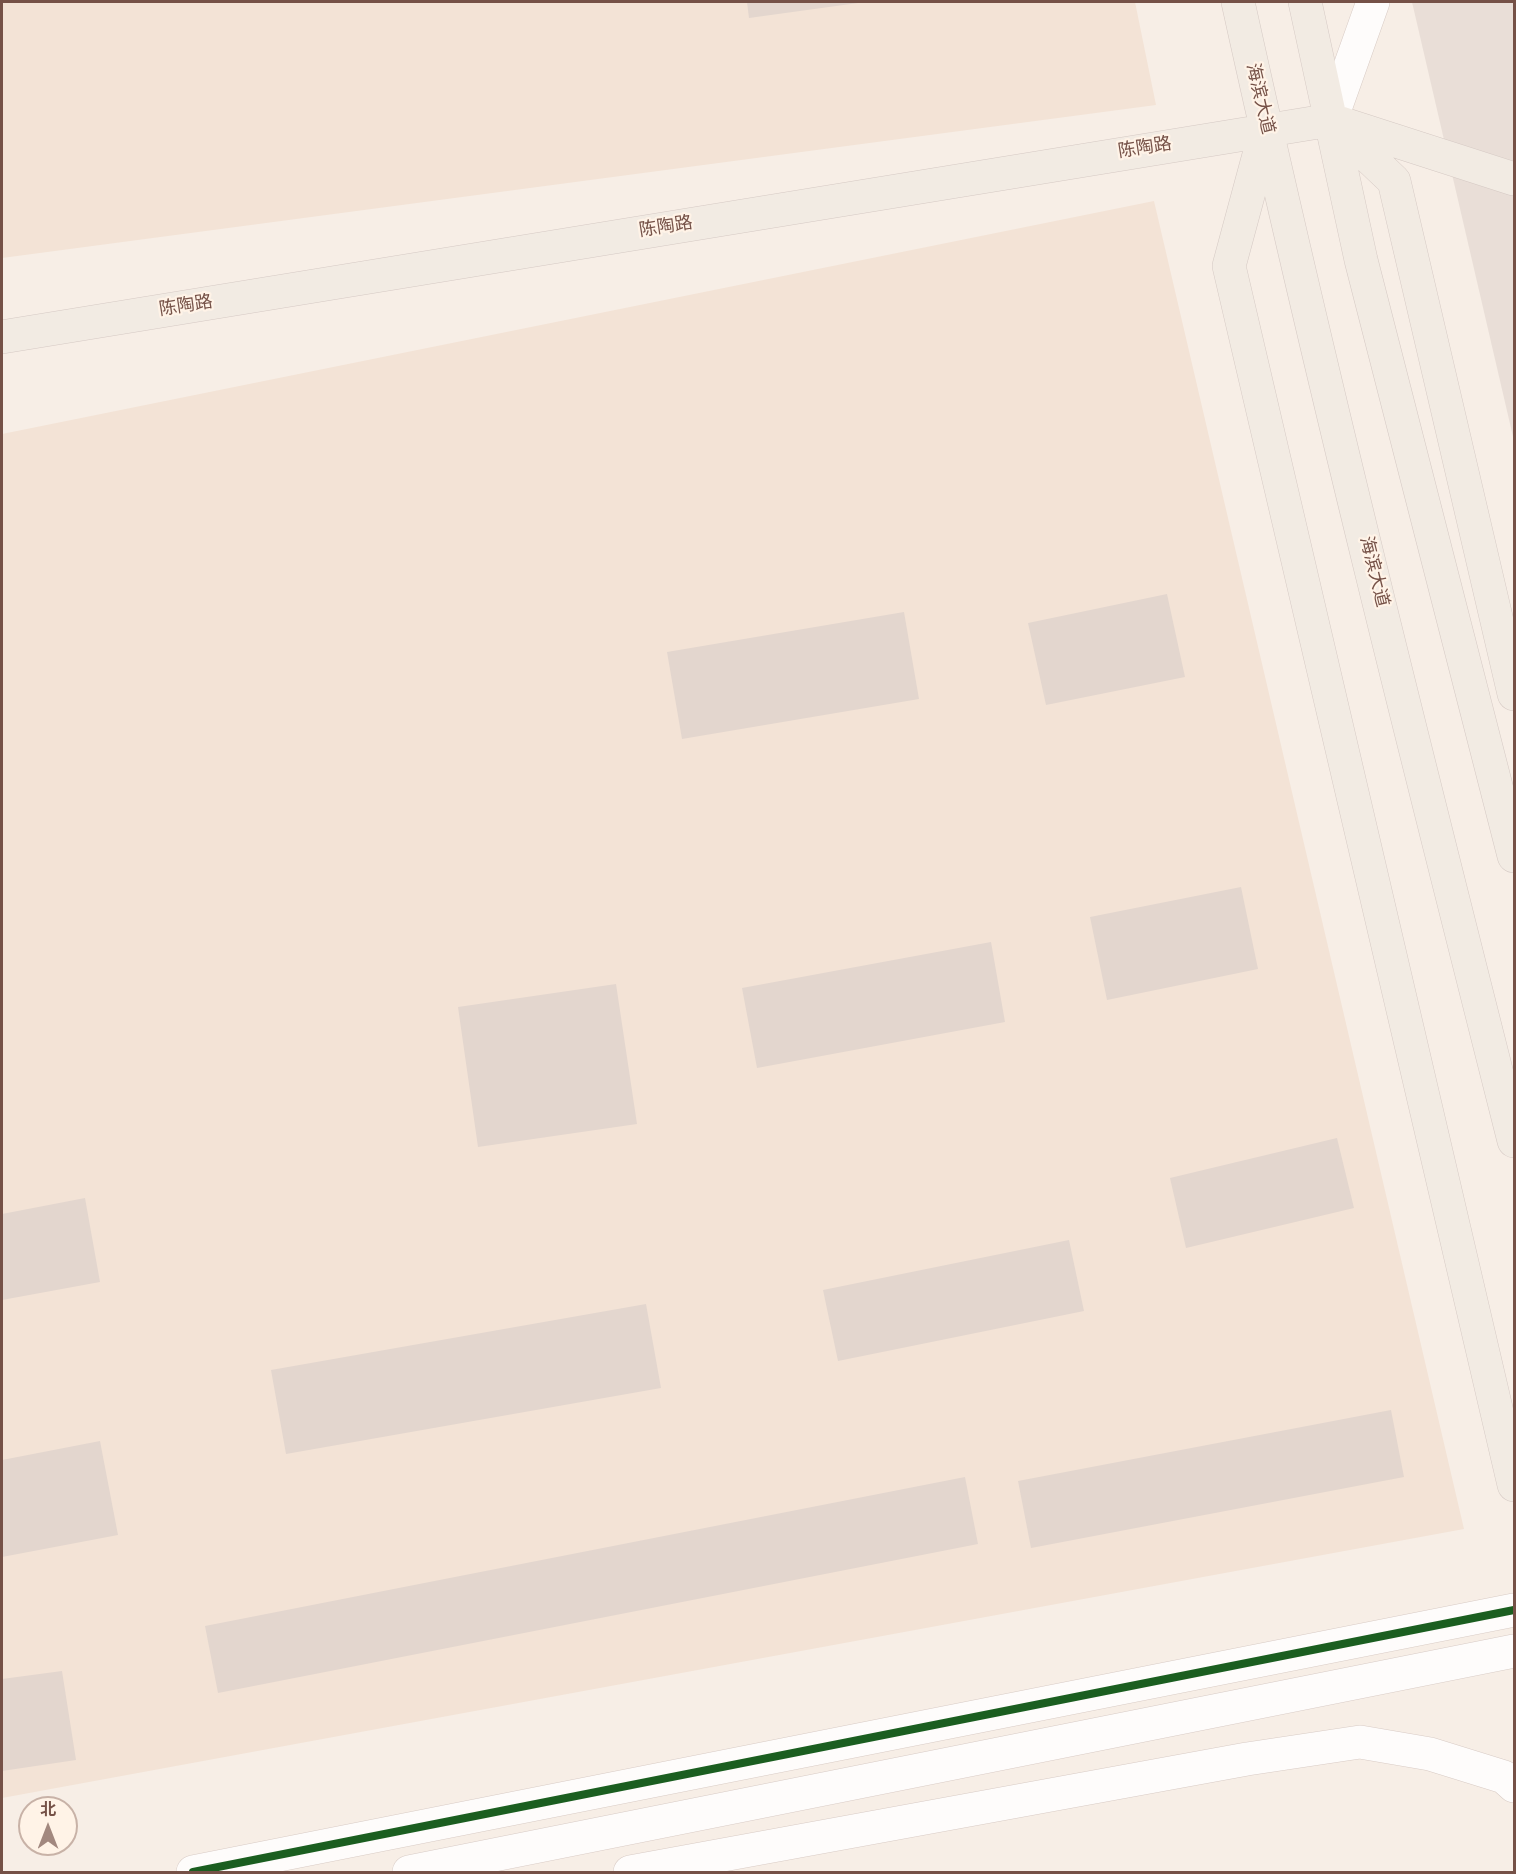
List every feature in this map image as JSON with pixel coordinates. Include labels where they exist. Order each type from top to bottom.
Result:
[{"type":"main road","name":"海滨大道","points":[[1238,2],[1266,129],[1442,859],[1515,1141]]},
{"type":"main road","points":[[1305,2],[1361,260],[1512,847]]},
{"type":"main road","name":"陈陶路","points":[[2,338],[1331,120]]},
{"type":"main road","points":[[1331,120],[1515,179]]},
{"type":"main road","points":[[1331,120],[1394,181],[1515,694]]},
{"type":"main road","points":[[1266,129],[1229,266],[1515,1485]]},
{"type":"street","points":[[1331,120],[1373,2]]},
{"type":"street","points":[[194,1872],[1515,1610]]},
{"type":"street","points":[[409,1872],[1515,1651]]},
{"type":"street","points":[[630,1872],[1247,1759],[1360,1742],[1430,1754],[1504,1777],[1515,1786]]},
{"type":"shaded area","points":[[2,2],[1135,2],[1156,105],[2,258]]},
{"type":"shaded area","points":[[1412,2],[1514,2],[1514,441]]},
{"type":"shaded area","points":[[1154,201],[1464,1529],[2,1798],[2,434]]},
{"type":"building","points":[[747,2],[858,2],[858,3],[749,18]]},
{"type":"building","points":[[1167,594],[1185,677],[1046,705],[1028,623]]},
{"type":"building","points":[[904,612],[919,699],[682,739],[667,652]]},
{"type":"building","points":[[1241,887],[1258,969],[1107,1000],[1090,917]]},
{"type":"building","points":[[991,942],[1005,1022],[757,1068],[742,988]]},
{"type":"building","points":[[616,984],[637,1124],[478,1147],[458,1007]]},
{"type":"building","points":[[1337,1138],[1354,1208],[1186,1248],[1170,1178]]},
{"type":"building","points":[[85,1198],[100,1282],[2,1300],[2,1214]]},
{"type":"building","points":[[1069,1240],[1084,1311],[838,1361],[823,1290]]},
{"type":"building","points":[[646,1304],[661,1388],[286,1454],[271,1370]]},
{"type":"building","points":[[1391,1410],[1404,1477],[1031,1548],[1018,1481]]},
{"type":"building","points":[[100,1441],[118,1535],[2,1557],[2,1460]]},
{"type":"building","points":[[965,1477],[978,1544],[218,1693],[205,1626]]},
{"type":"building","points":[[62,1671],[76,1760],[2,1771],[2,1679]]},
{"type":"cycle path","points":[[193,1872],[1514,1610]]}]
